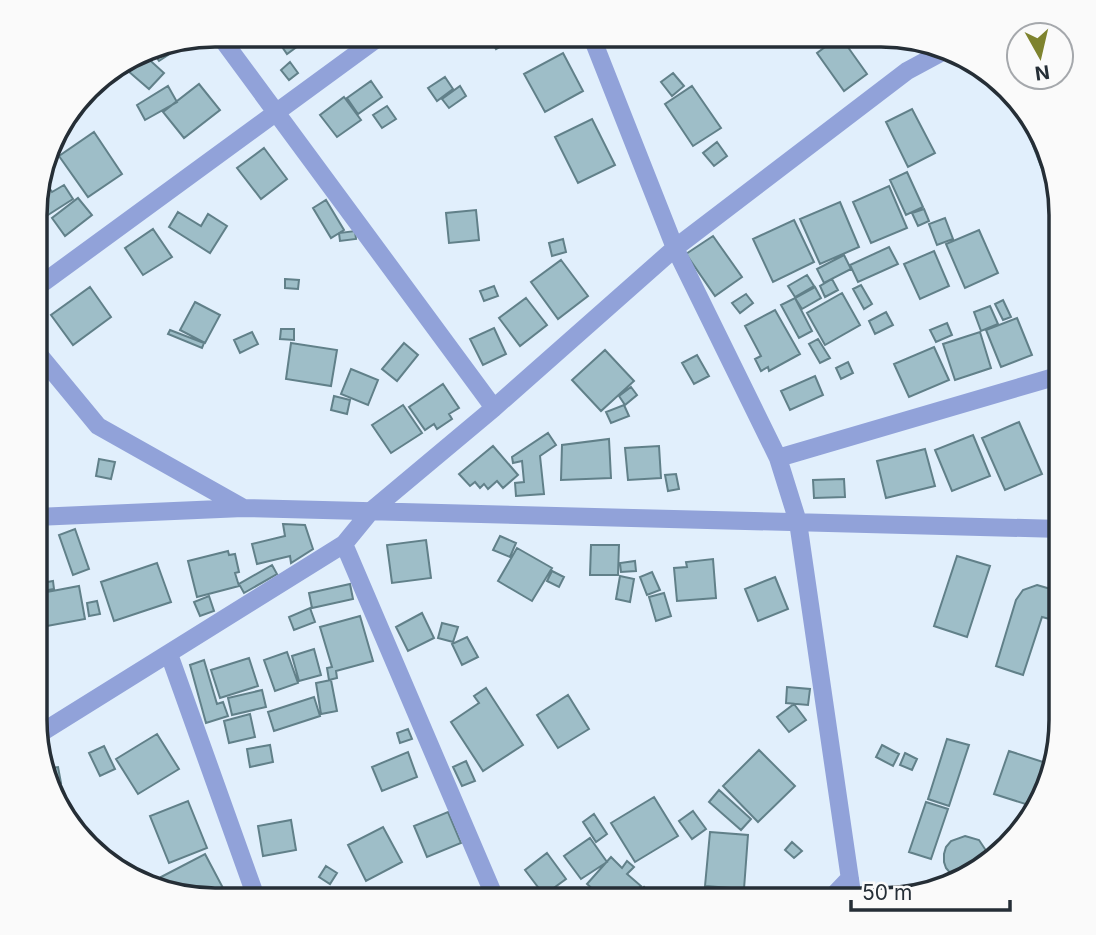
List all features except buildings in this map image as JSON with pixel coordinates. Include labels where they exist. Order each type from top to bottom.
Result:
[{"type":"street","points":[[228,47],[494,408]]},
{"type":"street","points":[[47,280],[366,47]]},
{"type":"street","points":[[596,48],[675,248],[778,458],[798,522],[851,887]]},
{"type":"street","points":[[48,729],[344,544],[372,511],[494,408],[675,248],[907,71],[934,56]]},
{"type":"street","points":[[47,365],[98,426],[243,508]]},
{"type":"street","points":[[778,458],[1048,379]]},
{"type":"street","points":[[48,516],[243,508],[1049,529]]},
{"type":"street","points":[[344,544],[491,888]]},
{"type":"street","points":[[169,654],[253,888]]},
{"type":"street","points":[[841,887],[850,878]]}]
